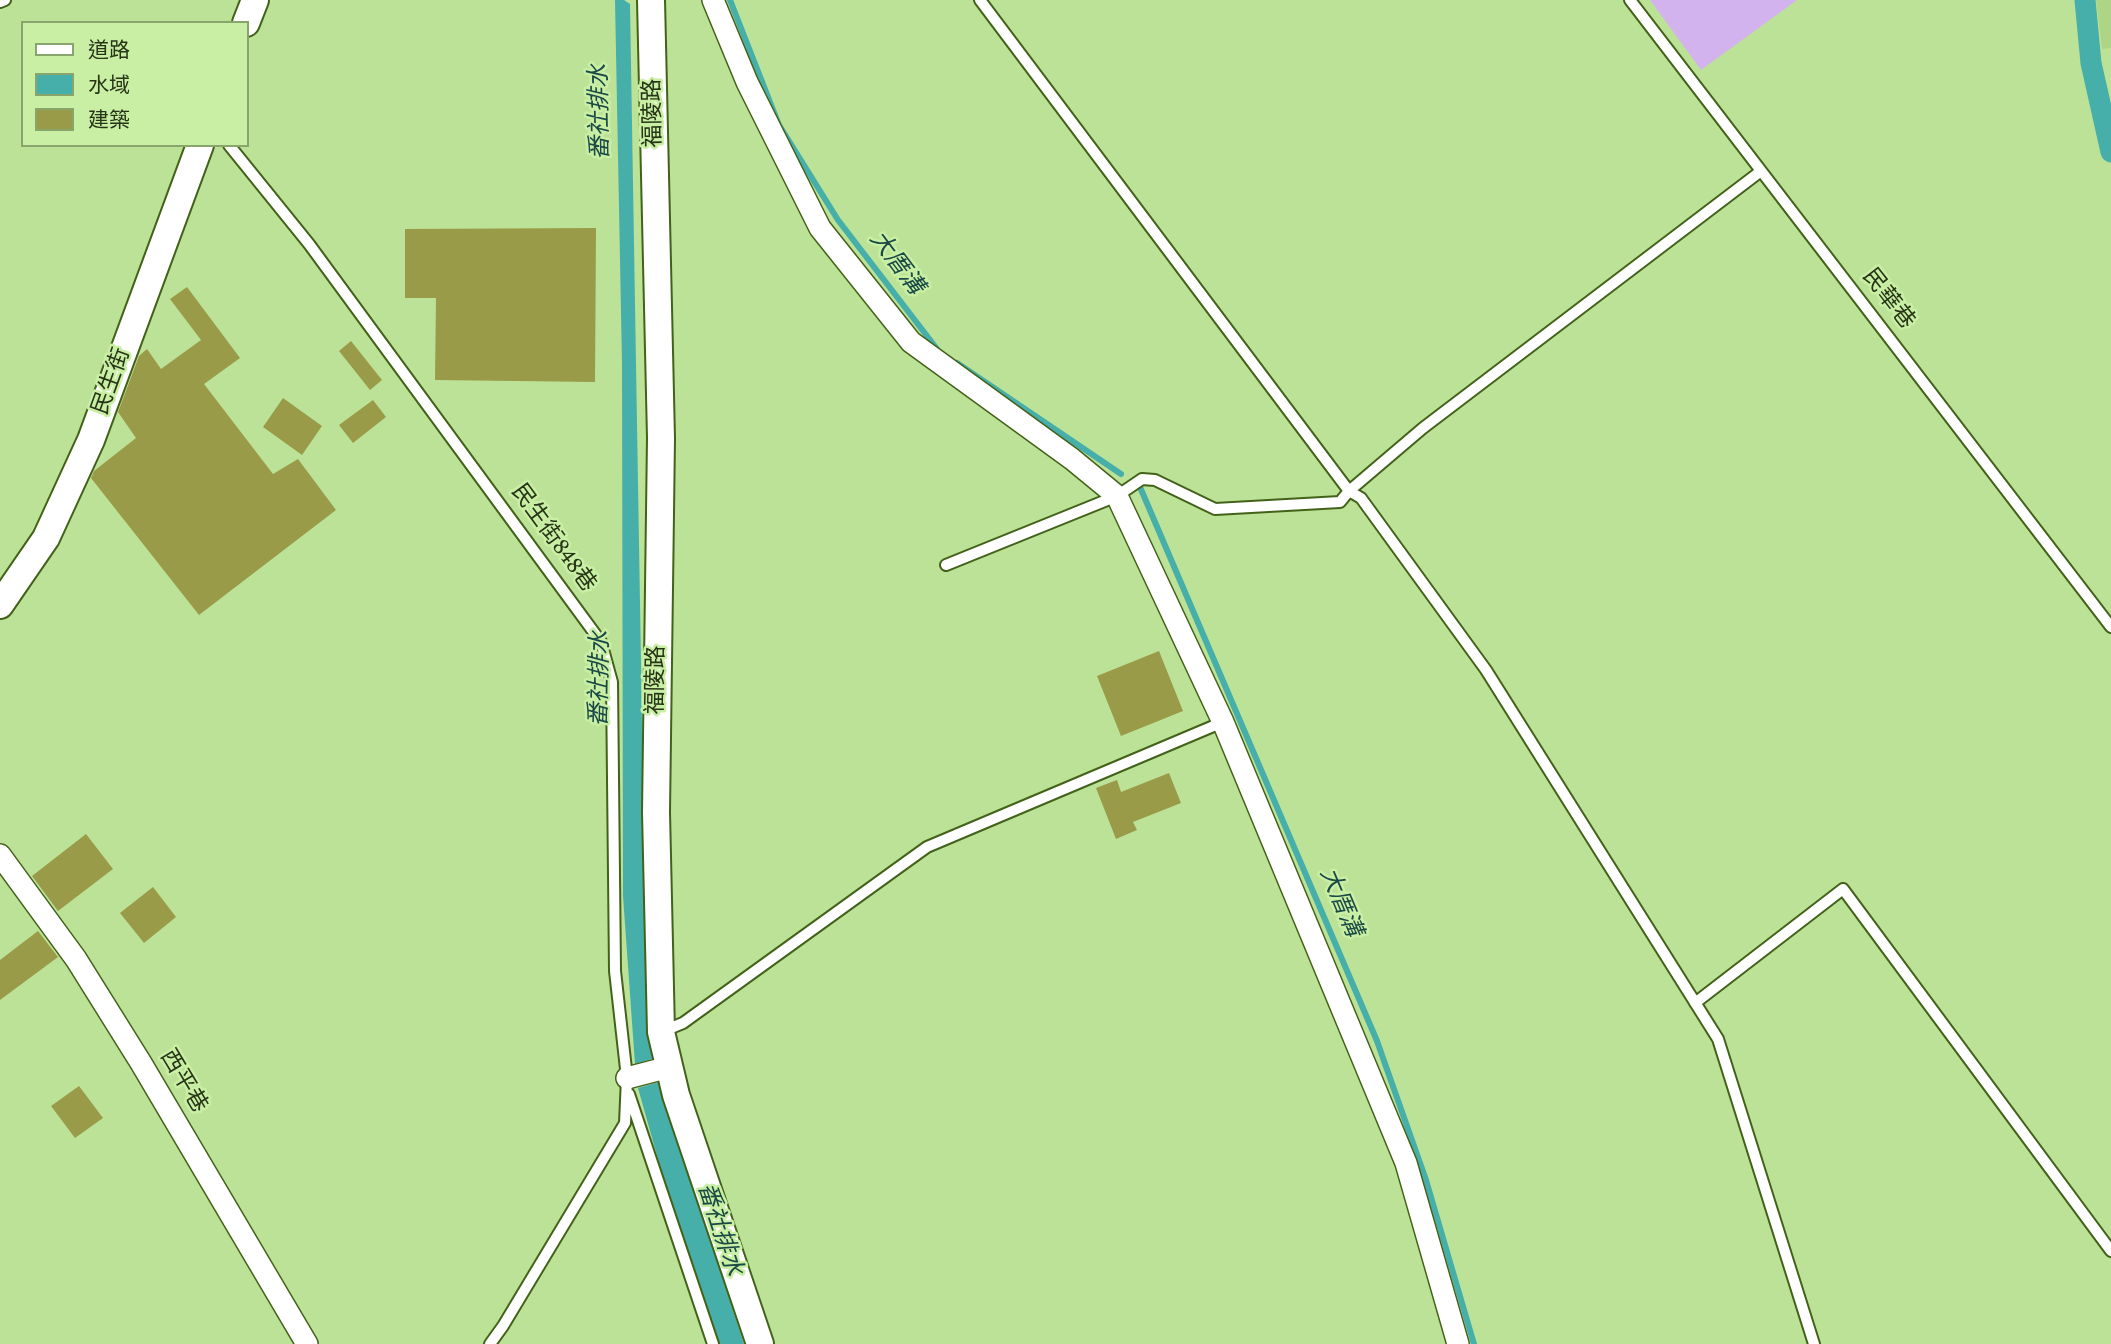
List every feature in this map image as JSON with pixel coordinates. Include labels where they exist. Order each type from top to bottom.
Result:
[{"type":"street","points":[[247,21],[255,0]]},
{"type":"street","name":"福陵路","points":[[651,0],[661,438],[656,811],[662,1032],[676,1095],[760,1344]]},
{"type":"street","points":[[713,0],[747,82],[820,228],[911,342],[1072,459],[1117,496],[1223,722],[1406,1163],[1458,1344]]},
{"type":"street","name":"民生街","points":[[0,606],[46,538],[91,440],[199,147]]},
{"type":"street","name":"西平巷","points":[[0,855],[76,959],[141,1063],[307,1344]]},
{"type":"street","points":[[627,1083],[669,1067]]},
{"type":"lane","points":[[0,2],[5,0]]},
{"type":"lane","points":[[980,0],[1349,491],[1360,498],[1486,670],[1718,1038],[1814,1344]]},
{"type":"lane","name":"民華巷","points":[[1630,0],[2111,626]]},
{"type":"lane","name":"民生街848巷","points":[[231,147],[309,244],[601,642],[612,682],[615,971],[627,1083]]},
{"type":"lane","points":[[946,565],[1117,496],[1142,479],[1155,480],[1215,509],[1340,502],[1349,491],[1423,428],[1761,171]]},
{"type":"lane","points":[[662,1032],[683,1024],[927,846],[1223,722]]},
{"type":"lane","points":[[1695,1003],[1843,889],[2111,1251]]},
{"type":"lane","points":[[490,1344],[625,1123],[627,1083]]},
{"type":"lane","points":[[627,1083],[713,1344]]},
{"type":"shaded area","points":[[1650,0],[1797,0],[1701,70]]},
{"type":"shaded area","points":[[2096,0],[2111,0],[2111,48],[2102,49]]},
{"type":"water","points":[[615,0],[624,0],[630,4],[645,903],[652,1059],[635,1064],[623,896],[622,364]]},
{"type":"water","points":[[659,1082],[744,1344],[716,1344],[686,1259],[638,1088]]},
{"type":"building","points":[[596,228],[595,382],[435,380],[436,298],[405,298],[405,229]]},
{"type":"building","points":[[187,287],[240,358],[204,384],[273,474],[298,459],[336,510],[199,615],[91,478],[94,471],[136,438],[118,412],[139,356],[147,349],[161,369],[201,340],[170,299]]},
{"type":"building","points":[[351,341],[382,380],[370,390],[339,351]]},
{"type":"building","points":[[283,398],[322,426],[302,455],[263,427]]},
{"type":"building","points":[[373,400],[386,417],[353,443],[339,425]]},
{"type":"building","points":[[1159,651],[1183,711],[1121,736],[1097,676]]},
{"type":"building","points":[[1169,773],[1181,803],[1133,822],[1137,830],[1116,839],[1096,788],[1117,780],[1121,792]]},
{"type":"building","points":[[86,834],[113,869],[58,911],[32,876]]},
{"type":"building","points":[[153,887],[176,917],[144,943],[120,913]]},
{"type":"building","points":[[38,931],[58,957],[0,1000],[0,960]]},
{"type":"building","points":[[79,1086],[103,1118],[75,1138],[51,1106]]},
{"type":"waterway","name":"大厝溝","points":[[730,0],[779,125],[838,220],[937,349]]},
{"type":"waterway","points":[[2085,0],[2091,63],[2111,152]]},
{"type":"waterway","name":"大厝溝","points":[[957,363],[1121,474]]},
{"type":"waterway","name":"大厝溝","points":[[1140,487],[1377,1041],[1426,1180],[1474,1344]]},
{"type":"water label","name":"番社排水","points":[[602,112]]},
{"type":"water label","name":"番社排水","points":[[602,679]]},
{"type":"water label","name":"番社排水","points":[[718,1230]]}]
